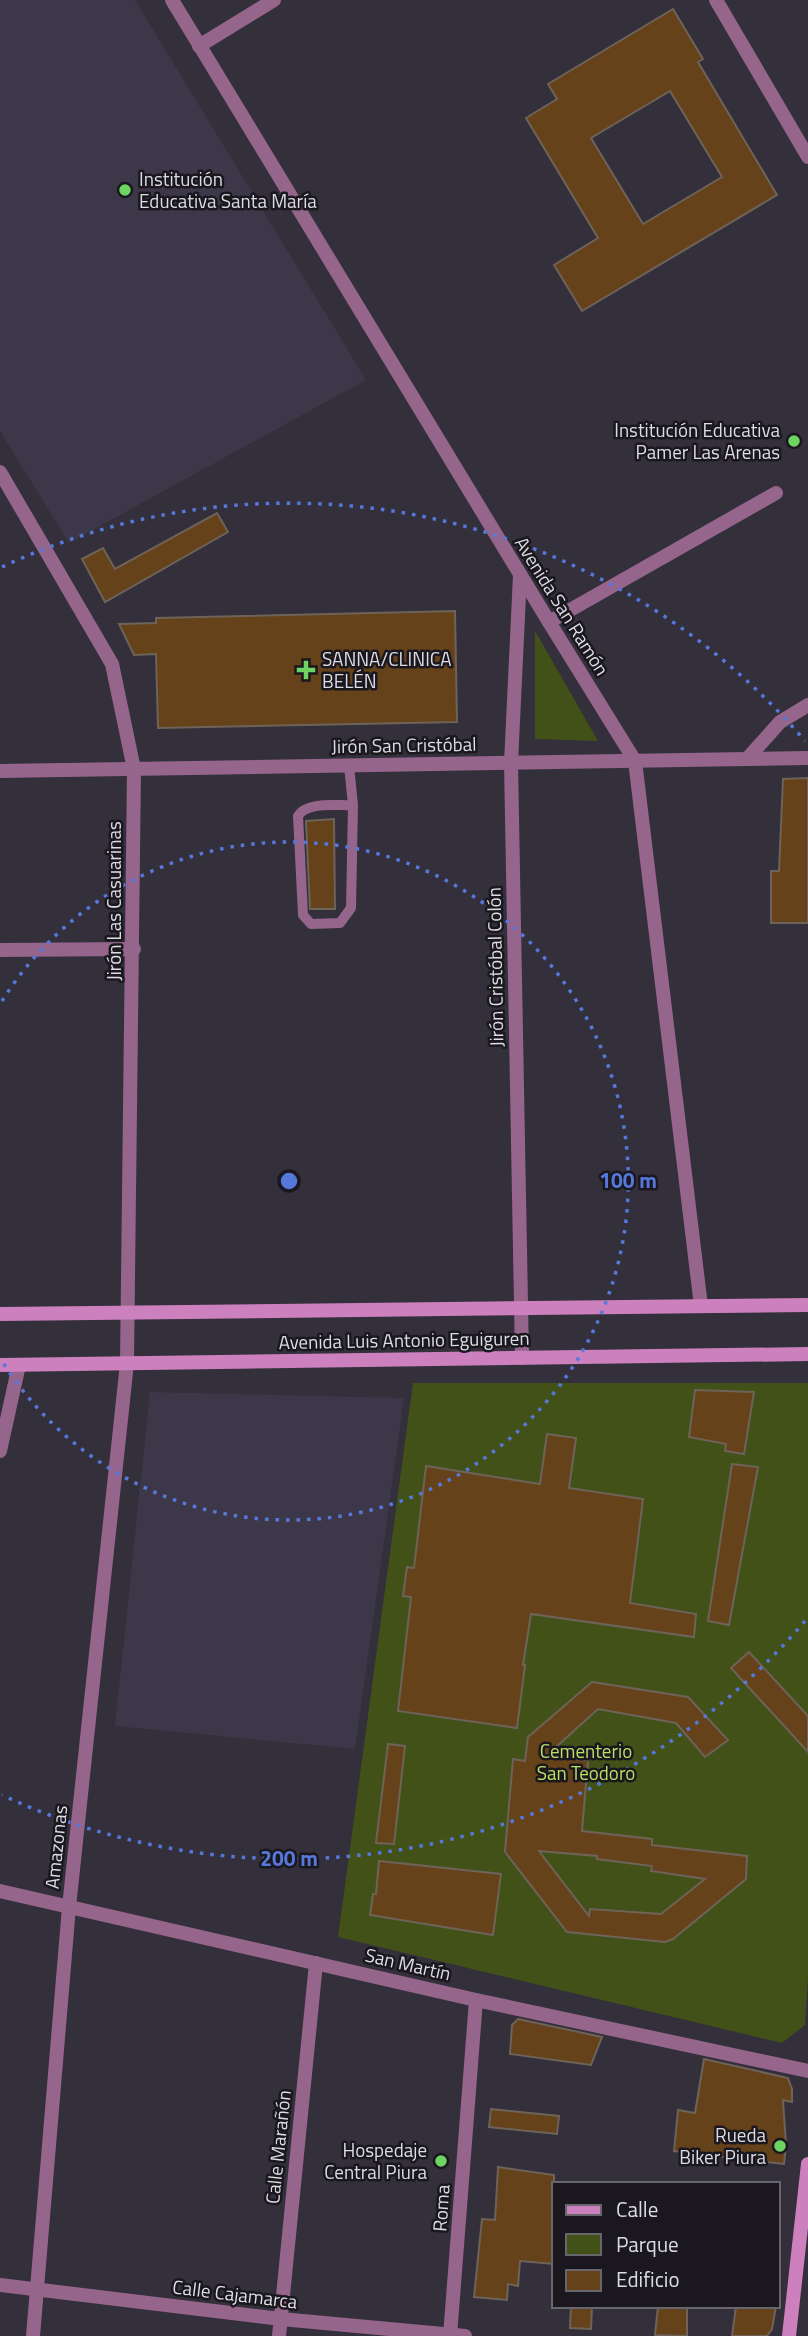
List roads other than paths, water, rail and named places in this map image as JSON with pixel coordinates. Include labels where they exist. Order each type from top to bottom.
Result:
[{"type":"main road","name":"Avenida Luis Antonio Eguiguren","points":[[0,1314],[808,1305]]},
{"type":"main road","name":"Avenida Luis Antonio Eguiguren","points":[[0,1365],[808,1354]]},
{"type":"main road","points":[[789,2336],[808,2164]]},
{"type":"street","name":"Avenida San Ramón","points":[[172,0],[635,761],[701,1306]]},
{"type":"street","points":[[199,46],[274,0]]},
{"type":"street","points":[[716,0],[808,157]]},
{"type":"street","name":"Jirón Las Casuarinas","points":[[0,472],[112,664],[134,769],[134,949],[127,1363]]},
{"type":"street","points":[[549,622],[776,494]]},
{"type":"street","name":"Jirón Cristóbal Colón","points":[[520,575],[511,763],[522,1358]]},
{"type":"street","points":[[747,759],[780,722],[808,705]]},
{"type":"street","name":"Jirón San Cristóbal","points":[[0,771],[808,758]]},
{"type":"street","points":[[0,950],[134,949]]},
{"type":"street","name":"Amazonas","points":[[33,2336],[69,1907],[127,1363]]},
{"type":"street","points":[[0,1451],[19,1365]]},
{"type":"street","name":"San Martín","points":[[0,1891],[476,2000],[808,2071]]},
{"type":"street","name":"Calle Marañón","points":[[279,2336],[316,1963]]},
{"type":"street","name":"Roma","points":[[455,2336],[476,2000]]},
{"type":"street","name":"Calle Cajamarca","points":[[0,2285],[281,2319],[455,2336]]},
{"type":"lane","points":[[349,766],[353,805],[351,908],[340,923],[310,924],[303,915],[299,816],[302,810],[309,807],[353,805]]},
{"type":"place","name":"Institución Educativa Santa María","points":[[125,190]]},
{"type":"place","name":"Institución Educativa Pamer Las Arenas","points":[[794,441]]},
{"type":"place","name":"SANNA/CLINICA BELÉN","points":[[306,670]]},
{"type":"place","name":"Rueda Biker Piura","points":[[780,2146]]},
{"type":"place","name":"Hospedaje Central Piura","points":[[441,2161]]},
{"type":"park label","name":"Cementerio San Teodoro","points":[[586,1762]]}]
